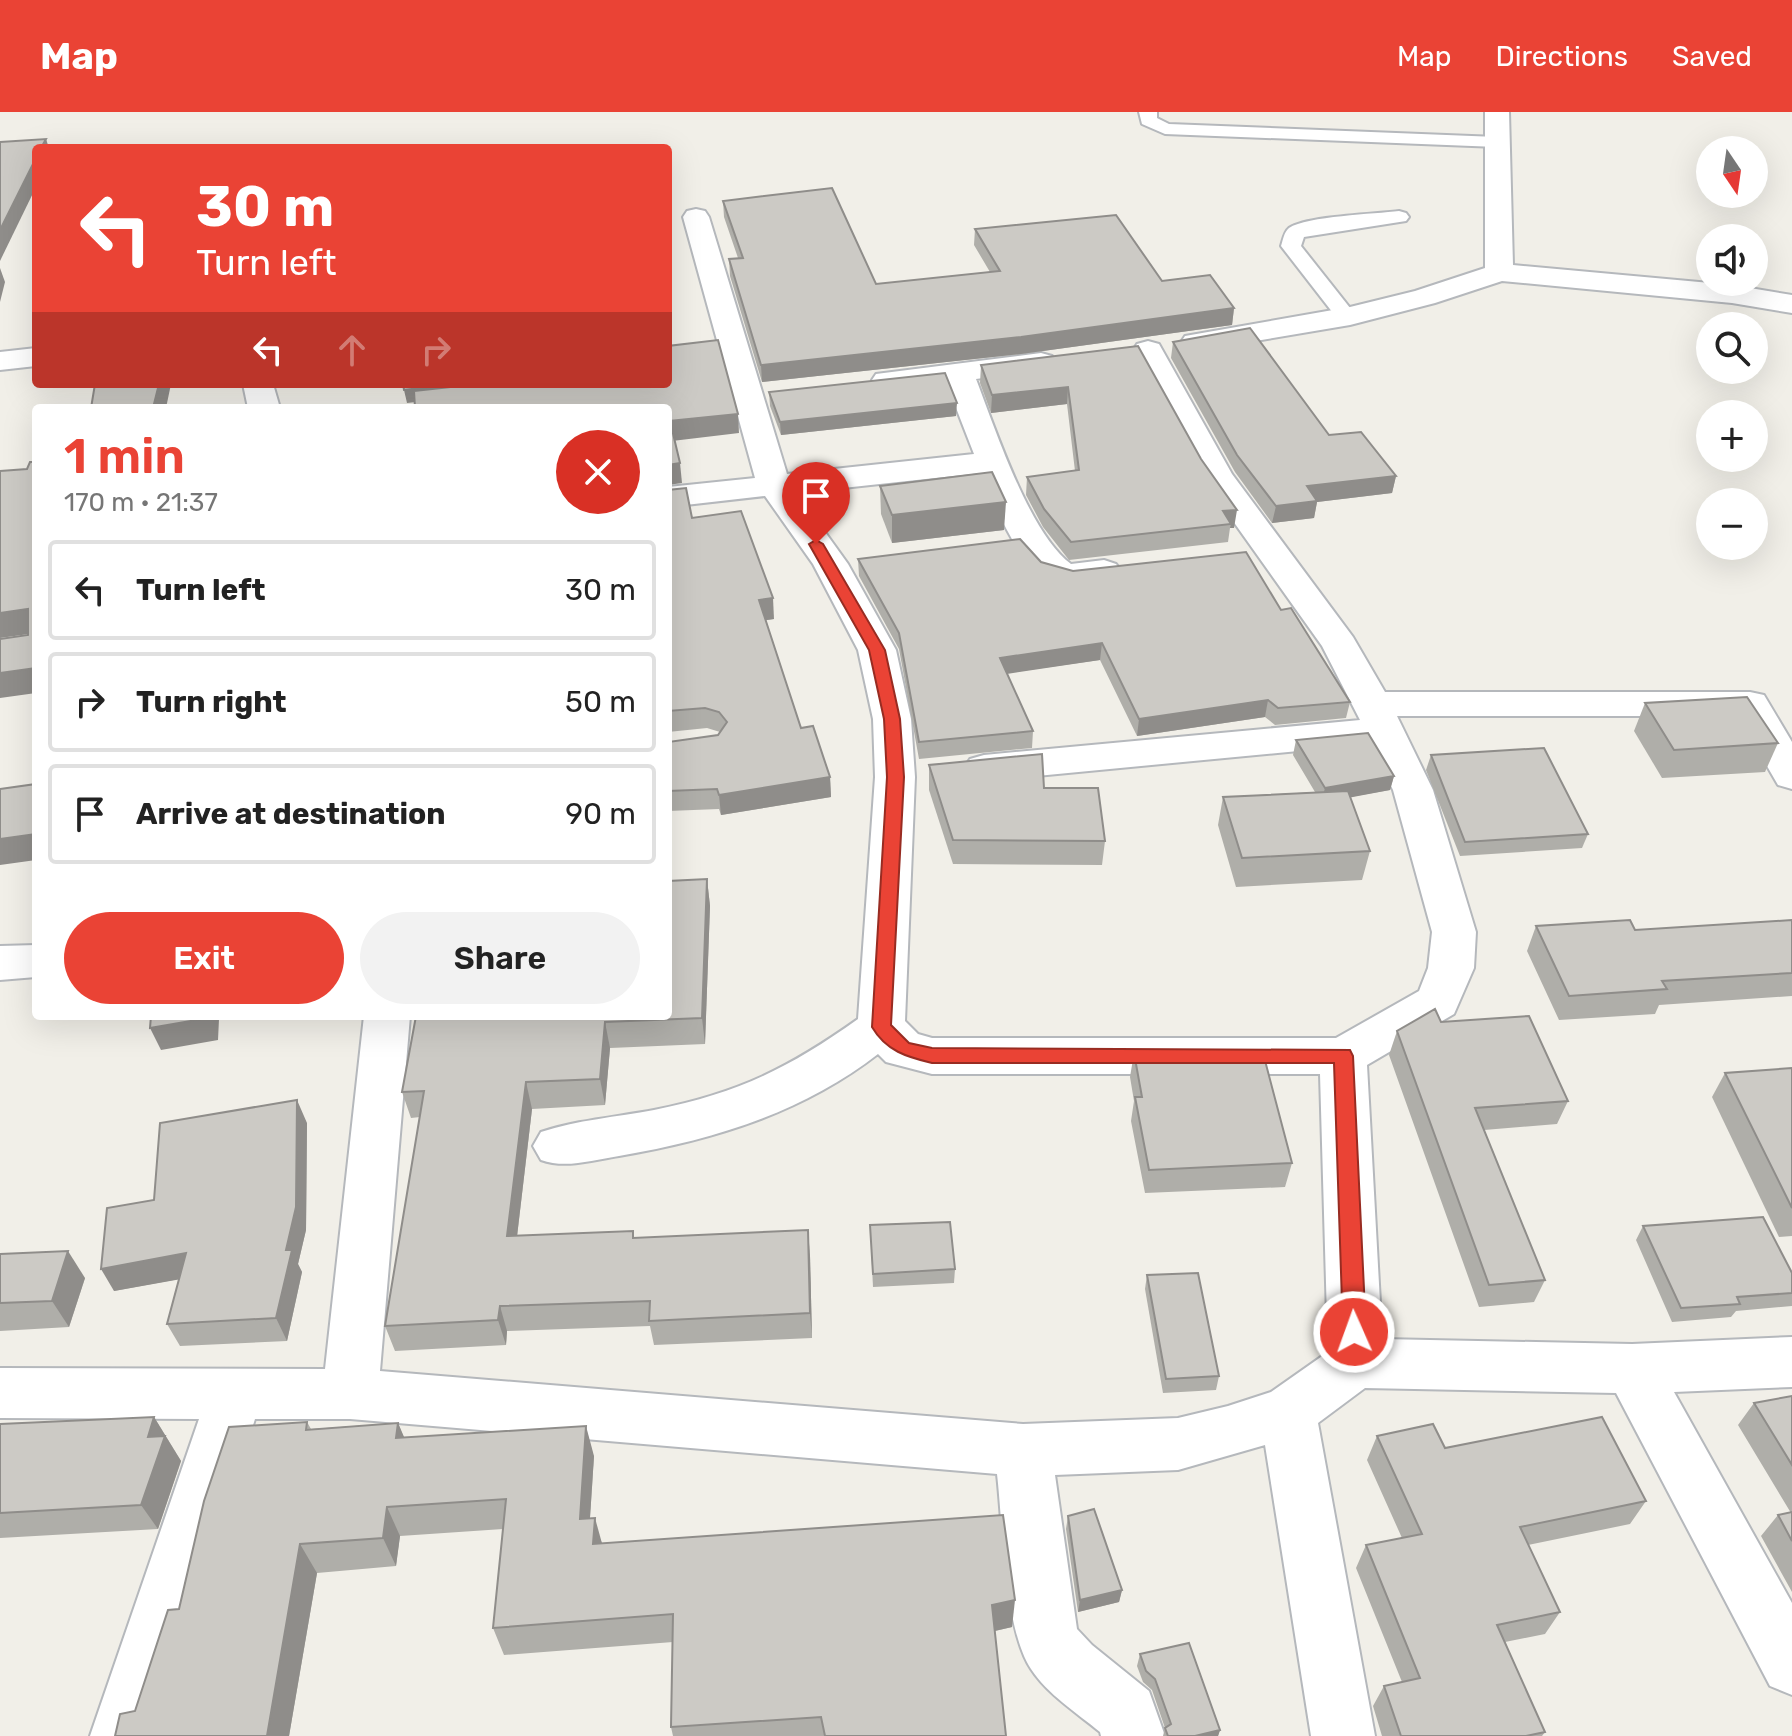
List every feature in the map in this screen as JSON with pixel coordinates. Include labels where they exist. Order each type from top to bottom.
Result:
[{"type":"street","points":[[1497,112],[1499,272]]},
{"type":"street","points":[[558,1146],[648,1131],[733,1111],[811,1076],[881,1027],[922,774],[892,719],[877,650],[845,562],[774,485],[764,394],[696,217]]},
{"type":"street","points":[[881,1027],[903,1049],[932,1056],[1343,1056],[1438,1002],[1451,968],[1454,932],[1413,790],[1378,717],[1340,645],[1258,553],[1217,476],[1132,352],[1347,318],[1450,292],[1499,272],[1732,294],[1792,304]]},
{"type":"street","points":[[0,361],[32,357]]},
{"type":"street","points":[[853,384],[1069,359]]},
{"type":"street","points":[[958,372],[993,462],[1015,542],[1061,573],[1135,567]]},
{"type":"street","points":[[672,497],[993,462]]},
{"type":"street","points":[[922,774],[1378,717],[1750,704],[1788,759]]},
{"type":"street","points":[[0,963],[32,961]]},
{"type":"street","points":[[350,1394],[387,1020]]},
{"type":"street","points":[[1343,1056],[1356,1363]]},
{"type":"street","points":[[0,1393],[350,1394],[1023,1450],[1178,1444],[1288,1412],[1356,1363],[1632,1369],[1792,1362]]},
{"type":"street","points":[[1632,1369],[1792,1664]]},
{"type":"street","points":[[122,1736],[236,1393]]},
{"type":"street","points":[[1288,1412],[1343,1736]]},
{"type":"street","points":[[1023,1450],[1043,1616],[1052,1647],[1070,1667],[1127,1713],[1133,1736]]},
{"type":"lane","points":[[1148,112],[1148,120],[1165,129],[1497,142]]},
{"type":"lane","points":[[1347,318],[1291,246],[1295,233],[1312,227],[1399,217]]},
{"type":"building","points":[[46,139],[43,144],[32,144],[32,166],[0,230],[0,142]]},
{"type":"building","points":[[832,188],[876,284],[1000,271],[975,229],[1116,215],[1162,281],[1210,275],[1234,308],[1021,337],[761,365],[729,259],[743,258],[723,201]]},
{"type":"building","points":[[1250,328],[1329,435],[1361,432],[1396,476],[1307,486],[1317,501],[1276,506],[1237,455],[1173,342]]},
{"type":"building","points":[[718,340],[738,414],[672,421],[672,404],[415,404],[414,391],[441,388],[672,388],[672,346]]},
{"type":"building","points":[[1138,346],[1201,459],[1237,510],[1223,511],[1231,524],[1071,542],[1044,509],[1027,477],[1079,470],[1068,387],[992,395],[981,365]]},
{"type":"building","points":[[945,373],[957,403],[780,422],[769,392]]},
{"type":"building","points":[[94,388],[158,388],[154,404],[92,404]]},
{"type":"building","points":[[672,429],[680,463],[672,464]]},
{"type":"building","points":[[32,462],[32,669],[0,673],[0,639],[28,635],[28,609],[0,613],[0,471],[27,469]]},
{"type":"building","points":[[992,472],[1006,502],[892,515],[880,486]]},
{"type":"building","points":[[686,488],[692,518],[741,511],[773,598],[759,600],[801,728],[813,726],[830,777],[719,795],[717,789],[672,791],[672,741],[718,735],[727,722],[719,712],[705,708],[672,711],[672,490]]},
{"type":"building","points":[[1020,539],[1041,562],[1073,571],[1246,552],[1281,610],[1291,608],[1350,702],[1278,708],[1268,700],[1139,719],[1102,643],[1000,658],[1033,731],[919,742],[899,633],[858,559]]},
{"type":"building","points":[[1747,697],[1778,743],[1674,750],[1645,703]]},
{"type":"building","points":[[1368,733],[1394,776],[1325,788],[1296,740]]},
{"type":"building","points":[[1544,748],[1588,834],[1465,842],[1431,755]]},
{"type":"building","points":[[1042,754],[1044,788],[1098,788],[1105,841],[953,840],[929,765]]},
{"type":"building","points":[[32,785],[32,835],[0,839],[0,789]]},
{"type":"building","points":[[1348,791],[1370,851],[1242,858],[1223,797]]},
{"type":"building","points":[[707,879],[702,1018],[672,1019],[672,881]]},
{"type":"building","points":[[1630,920],[1635,930],[1792,920],[1792,973],[1662,981],[1667,989],[1569,996],[1536,926]]},
{"type":"building","points":[[1435,1009],[1441,1022],[1529,1016],[1568,1101],[1475,1108],[1545,1280],[1489,1285],[1397,1031]]},
{"type":"building","points":[[151,1020],[196,1020],[150,1028]]},
{"type":"building","points":[[415,1020],[654,1020],[605,1022],[600,1079],[526,1082],[507,1236],[633,1231],[633,1238],[808,1230],[810,1313],[649,1321],[650,1301],[500,1306],[498,1320],[385,1326],[424,1091],[402,1092]]},
{"type":"building","points":[[1134,1053],[1263,1053],[1292,1163],[1149,1170],[1135,1097],[1142,1097]]},
{"type":"building","points":[[1792,1068],[1792,1208],[1725,1073]]},
{"type":"building","points":[[297,1100],[296,1207],[286,1250],[292,1250],[276,1318],[167,1324],[186,1253],[101,1269],[107,1208],[154,1200],[160,1123]]},
{"type":"building","points":[[1763,1217],[1792,1273],[1792,1293],[1737,1297],[1740,1304],[1681,1308],[1643,1226]]},
{"type":"building","points":[[950,1222],[955,1269],[873,1274],[870,1225]]},
{"type":"building","points":[[68,1251],[52,1301],[0,1303],[0,1254]]},
{"type":"building","points":[[1198,1273],[1219,1376],[1166,1379],[1147,1275]]},
{"type":"building","points":[[1792,1396],[1792,1465],[1754,1403]]},
{"type":"building","points":[[154,1417],[148,1437],[165,1436],[141,1505],[0,1513],[0,1424]]},
{"type":"building","points":[[1602,1417],[1646,1501],[1520,1527],[1560,1612],[1497,1625],[1545,1732],[1526,1736],[1401,1736],[1384,1686],[1420,1678],[1366,1545],[1422,1534],[1377,1436],[1433,1424],[1445,1448]]},
{"type":"building","points":[[307,1422],[306,1430],[398,1423],[396,1438],[586,1426],[580,1519],[595,1518],[593,1544],[1003,1515],[1015,1600],[992,1605],[1006,1736],[825,1736],[821,1717],[671,1727],[673,1614],[493,1628],[506,1499],[387,1507],[383,1538],[300,1544],[267,1736],[115,1736],[120,1714],[135,1711],[168,1610],[179,1609],[204,1501],[229,1427]]},
{"type":"building","points":[[1094,1509],[1122,1590],[1080,1600],[1068,1516]]},
{"type":"building","points":[[1792,1512],[1792,1541],[1778,1515]]},
{"type":"building","points":[[1189,1643],[1220,1730],[1195,1736],[1168,1736],[1165,1728],[1171,1724],[1155,1679],[1146,1671],[1140,1654]]},
{"type":"route","points":[[816,544],[877,650],[892,719],[895,777],[881,1027],[903,1049],[932,1056],[1343,1056],[1354,1332]]}]
